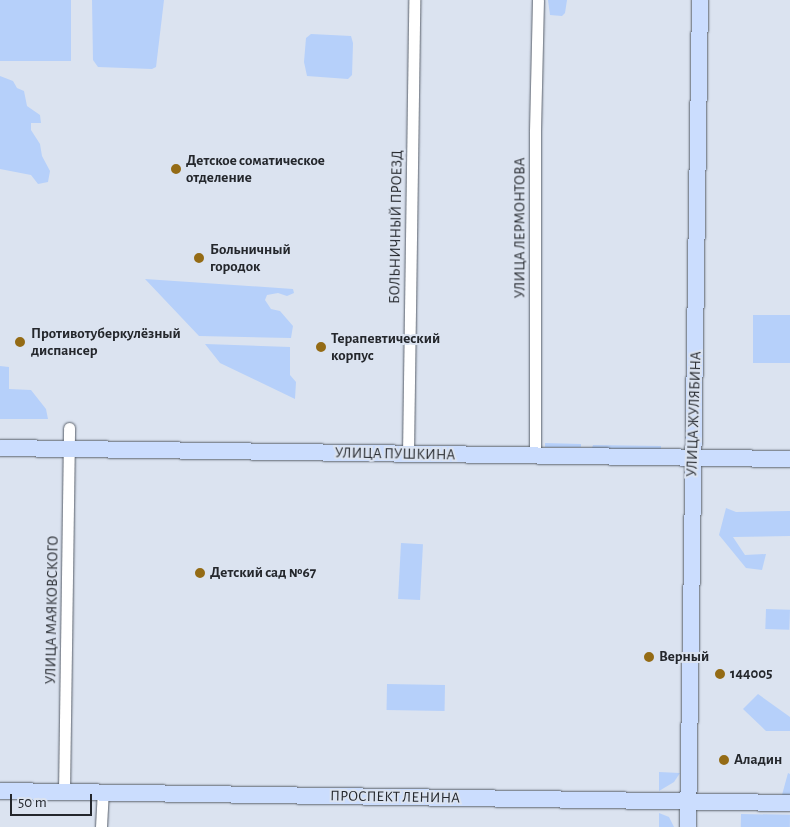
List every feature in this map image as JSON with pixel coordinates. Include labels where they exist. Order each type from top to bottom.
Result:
[{"type":"main road","name":"УЛИЦА ЖУЛЯБИНА","points":[[688,827],[699,178],[700,0]]},
{"type":"main road","name":"УЛИЦА ПУШКИНА","points":[[0,448],[790,459]]},
{"type":"main road","name":"ПРОСПЕКТ ЛЕНИНА","points":[[0,791],[790,803]]},
{"type":"street","name":"БОЛЬНИЧНЫЙ ПРОЕЗД","points":[[408,454],[414,0]]},
{"type":"street","name":"УЛИЦА ЛЕРМОНТОВА","points":[[536,456],[535,131],[538,0]]},
{"type":"street","name":"УЛИЦА МАЯКОВСКОГО","points":[[64,792],[69,428]]},
{"type":"street","points":[[101,827],[102,793]]},
{"type":"shaded area","points":[[0,0],[71,0],[71,61],[0,61]]},
{"type":"shaded area","points":[[92,0],[164,0],[156,67],[152,69],[98,67],[93,60]]},
{"type":"shaded area","points":[[548,0],[567,0],[565,13],[562,16],[550,15]]},
{"type":"shaded area","points":[[311,34],[351,36],[353,43],[352,75],[348,79],[307,76],[304,62],[306,38]]},
{"type":"shaded area","points":[[0,76],[13,81],[17,88],[24,91],[27,106],[40,115],[41,123],[31,123],[31,130],[40,144],[42,156],[50,171],[48,182],[38,184],[31,175],[0,169]]},
{"type":"shaded area","points":[[145,279],[293,289],[294,293],[287,296],[278,293],[267,295],[265,300],[271,309],[280,311],[293,326],[291,338],[199,336]]},
{"type":"shaded area","points":[[753,315],[790,315],[790,363],[753,363]]},
{"type":"shaded area","points":[[205,344],[290,347],[290,375],[296,382],[295,399],[220,363]]},
{"type":"shaded area","points":[[0,366],[9,367],[9,389],[31,390],[46,409],[48,419],[0,419]]},
{"type":"shaded area","points":[[545,443],[581,444],[581,447],[545,447]]},
{"type":"shaded area","points":[[593,445],[661,446],[661,450],[592,448]]},
{"type":"shaded area","points":[[726,508],[736,512],[790,511],[790,536],[733,537],[745,555],[766,554],[762,570],[746,568],[719,535]]},
{"type":"shaded area","points":[[401,543],[423,544],[420,600],[398,599]]},
{"type":"shaded area","points":[[766,609],[790,610],[789,630],[765,629]]},
{"type":"shaded area","points":[[387,684],[445,685],[445,711],[387,710]]},
{"type":"shaded area","points":[[758,694],[790,717],[790,731],[766,731],[743,709]]},
{"type":"shaded area","points":[[659,772],[680,773],[674,782],[659,791]]},
{"type":"shaded area","points":[[788,773],[790,774],[790,796],[782,795]]},
{"type":"shaded area","points":[[659,813],[669,817],[674,827],[659,827]]},
{"type":"shaded area","points":[[741,814],[790,815],[790,827],[741,827]]},
{"type":"place","name":"Детское соматическое отделение","points":[[176,169]]},
{"type":"place","name":"Больничный городок","points":[[199,258]]},
{"type":"place","name":"Противотуберкулёзный диспансер","points":[[20,342]]},
{"type":"place","name":"Терапевтический корпус","points":[[321,347]]},
{"type":"place","name":"Детский сад №67","points":[[200,573]]},
{"type":"place","name":"Верный","points":[[649,657]]},
{"type":"place","name":"144005","points":[[720,674]]},
{"type":"place","name":"Аладин","points":[[724,760]]}]
